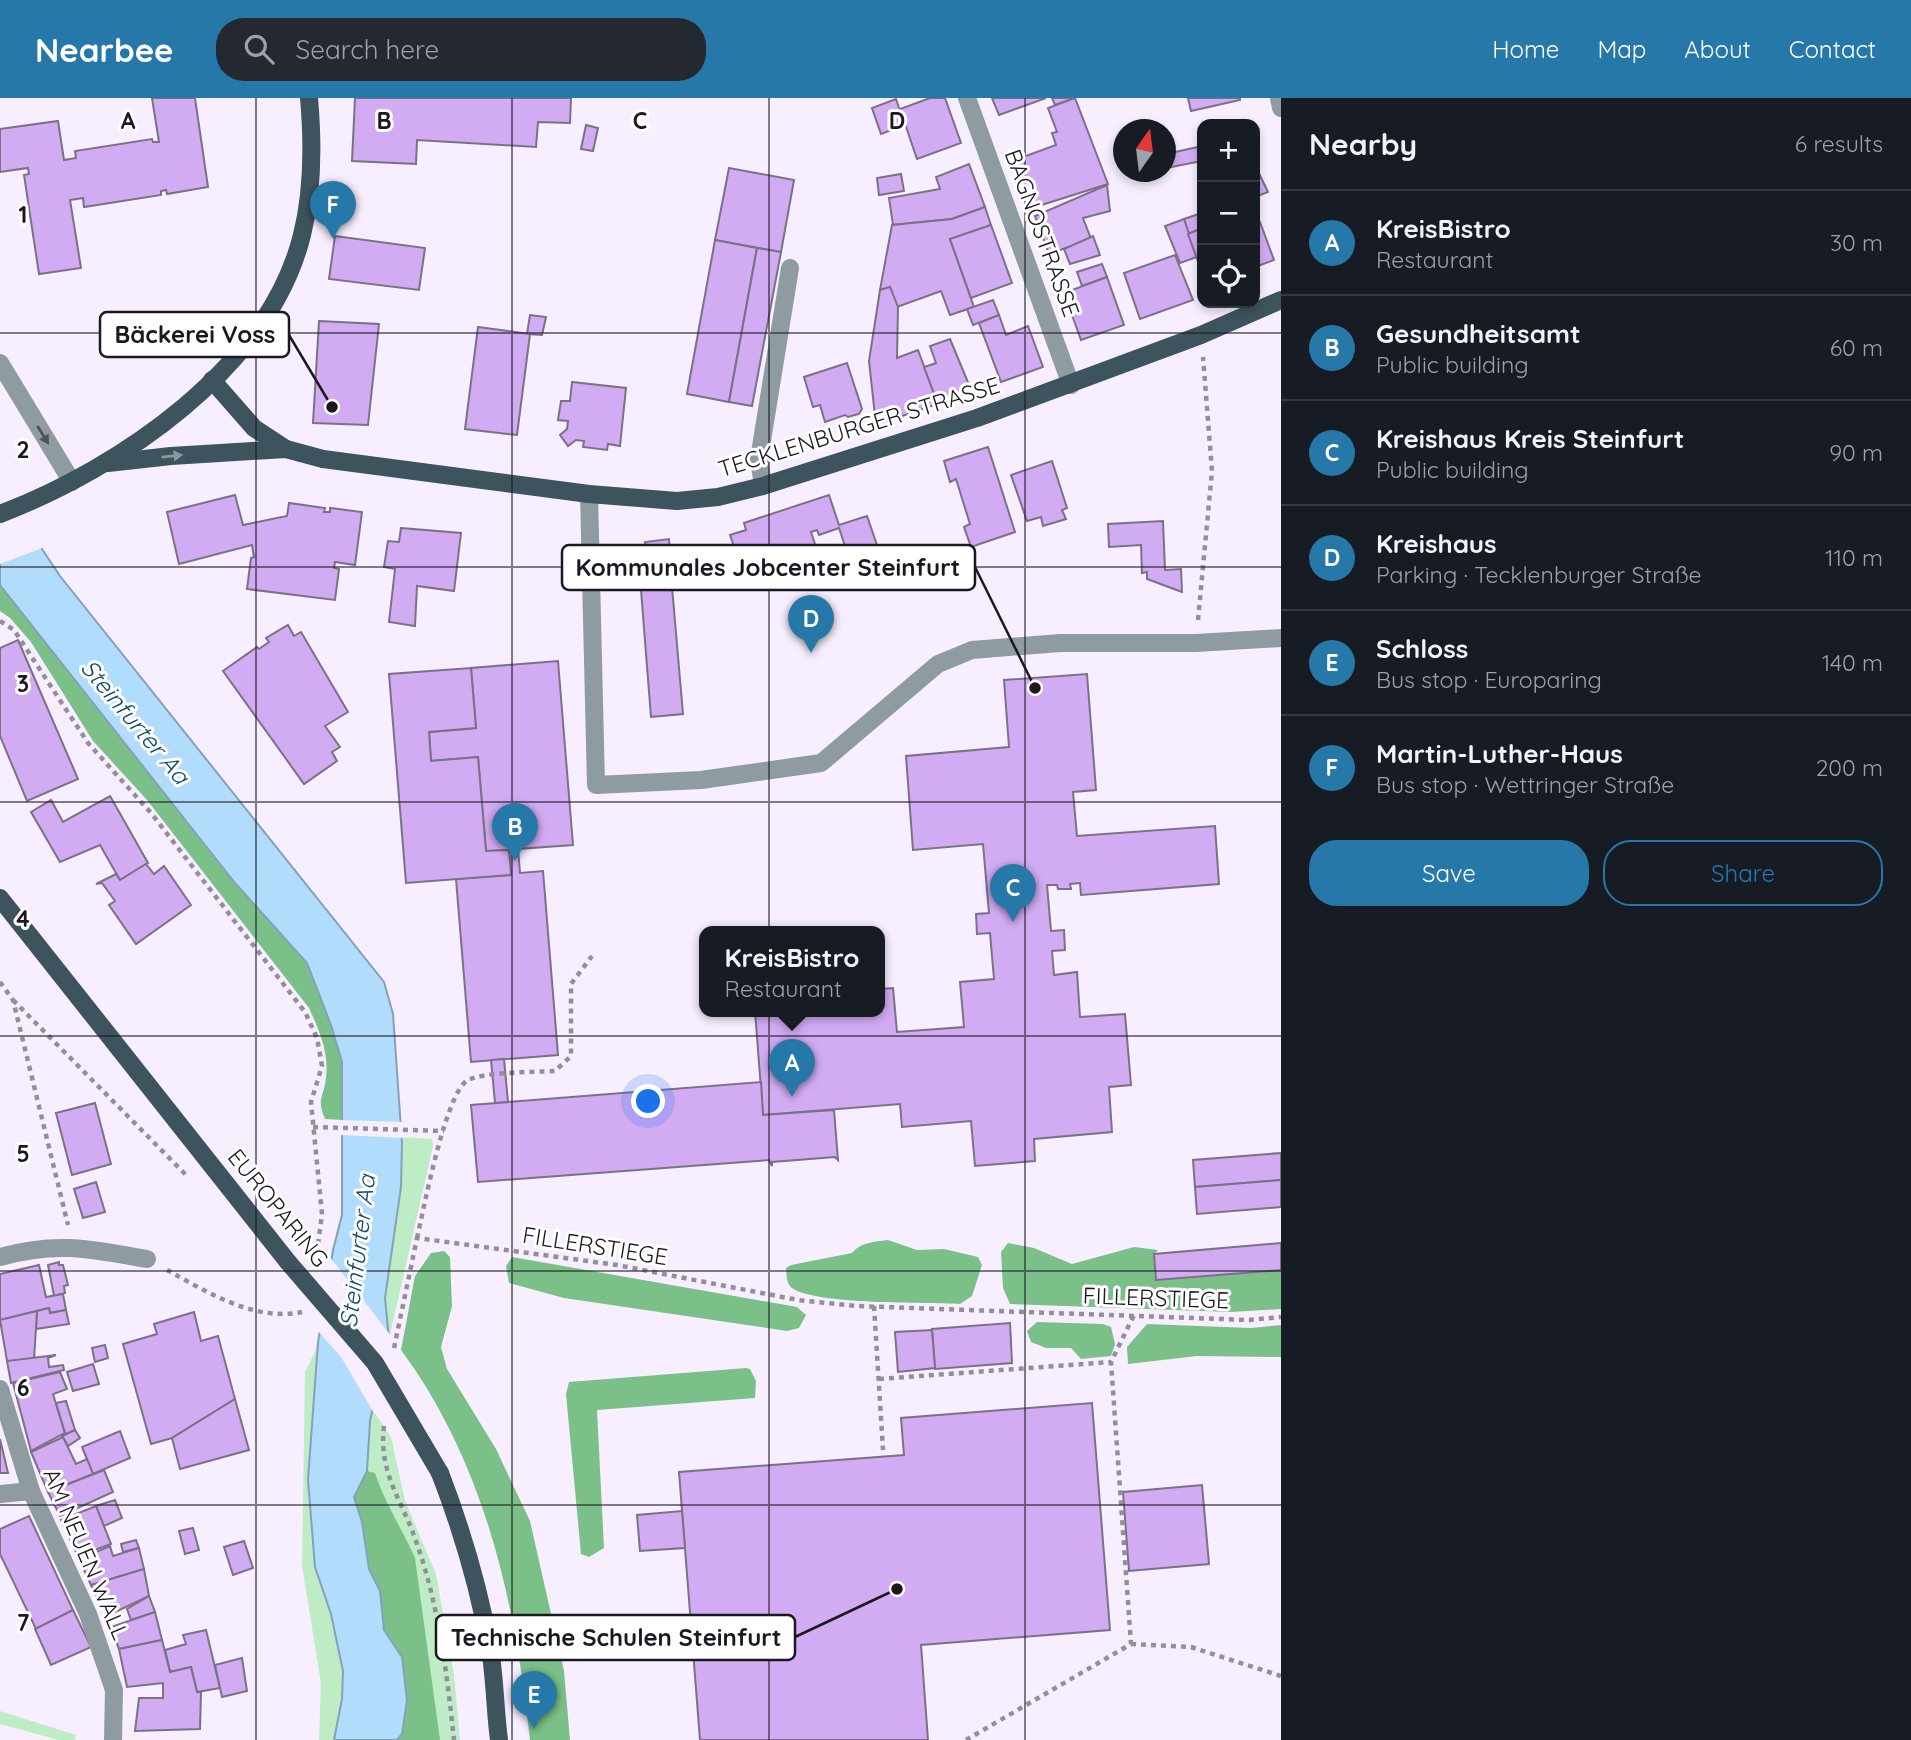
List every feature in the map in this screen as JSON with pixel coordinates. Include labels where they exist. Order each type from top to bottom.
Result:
[{"type":"main road","points":[[0,514],[29,503],[104,464],[212,380],[251,339],[276,299],[302,236],[311,180],[309,98]]},
{"type":"main road","name":"TECKLENBURGER STRASSE","points":[[212,380],[254,428],[286,449],[323,459],[589,494],[677,501],[719,497],[764,486],[1071,385],[1201,335],[1281,300]]},
{"type":"main road","points":[[104,464],[171,456],[286,449]]},
{"type":"main road","name":"EUROPARING","points":[[0,898],[288,1262],[375,1363],[440,1473],[462,1530],[490,1650],[499,1740]]},
{"type":"street","name":"BAGNOSTRASSE","points":[[967,98],[1071,385]]},
{"type":"street","points":[[1279,98],[1281,108]]},
{"type":"street","points":[[764,486],[759,459],[790,268]]},
{"type":"street","points":[[0,363],[72,482]]},
{"type":"street","points":[[589,494],[596,785],[701,780],[821,763],[938,664],[972,650],[1060,643],[1196,643],[1281,638]]},
{"type":"street","points":[[0,1257],[31,1248],[74,1246],[147,1259]]},
{"type":"street","name":"AM NEUEN WALL","points":[[0,1389],[31,1491],[88,1614],[110,1677],[114,1690],[114,1740]]},
{"type":"street","points":[[0,1494],[31,1491]]},
{"type":"path","points":[[1196,643],[1212,471],[1201,335]]},
{"type":"path","points":[[0,621],[14,630],[88,743],[151,813],[305,1012],[317,1038],[322,1066],[311,1102],[322,1214],[320,1244]]},
{"type":"path","points":[[393,1357],[417,1238],[458,1087],[470,1079],[555,1070],[570,1056],[571,984],[592,956]]},
{"type":"path","points":[[0,982],[13,1000],[196,1185]]},
{"type":"path","points":[[13,1000],[74,1246]]},
{"type":"path","points":[[313,1127],[444,1131]]},
{"type":"path","name":"FILLERSTIEGE","points":[[417,1238],[617,1265],[798,1300],[874,1306],[1249,1320],[1281,1317]]},
{"type":"path","points":[[147,1259],[216,1297],[275,1316],[302,1312]]},
{"type":"path","points":[[874,1306],[883,1450]]},
{"type":"path","points":[[1131,1644],[1111,1362],[1134,1315]]},
{"type":"path","points":[[879,1378],[1111,1362]]},
{"type":"path","points":[[384,1424],[386,1475],[417,1543],[444,1646],[454,1740]]},
{"type":"path","points":[[966,1740],[1131,1644],[1191,1647],[1281,1676]]},
{"type":"green space","points":[[0,585],[235,883],[307,963],[342,1062],[343,1120],[325,1119],[322,1112],[321,1102],[327,1068],[325,1050],[309,1008],[147,800],[93,741],[31,642],[10,618],[0,611]]},
{"type":"green space","points":[[402,1137],[432,1139],[433,1146],[389,1339],[385,1298],[401,1187]]},
{"type":"green space","points":[[888,1240],[917,1250],[944,1249],[978,1257],[982,1265],[972,1296],[960,1304],[872,1302],[804,1293],[789,1284],[786,1268],[791,1265],[852,1253],[864,1245]]},
{"type":"green space","points":[[1008,1243],[1034,1248],[1072,1264],[1134,1247],[1158,1250],[1154,1254],[1156,1280],[1281,1270],[1281,1309],[1231,1312],[1010,1304],[1003,1288],[1001,1252]]},
{"type":"green space","points":[[444,1251],[450,1257],[452,1306],[441,1347],[447,1369],[496,1449],[530,1521],[564,1671],[570,1740],[530,1740],[524,1688],[505,1586],[475,1487],[430,1394],[401,1350],[415,1276],[431,1253]]},
{"type":"green space","points":[[512,1257],[797,1307],[806,1315],[799,1328],[787,1331],[564,1298],[509,1283],[506,1266]]},
{"type":"green space","points":[[1037,1322],[1103,1324],[1111,1327],[1115,1344],[1111,1356],[1081,1359],[1071,1348],[1046,1348],[1031,1342],[1027,1331]]},
{"type":"green space","points":[[1147,1324],[1251,1328],[1281,1325],[1281,1357],[1197,1356],[1128,1364],[1127,1347]]},
{"type":"green space","points":[[323,1335],[391,1437],[405,1501],[436,1574],[454,1674],[460,1740],[319,1740],[321,1683],[302,1566],[305,1372]]},
{"type":"green space","points":[[750,1369],[756,1381],[755,1398],[597,1410],[604,1548],[589,1557],[581,1554],[566,1394],[569,1382]]},
{"type":"green space","points":[[367,1471],[375,1473],[415,1558],[440,1740],[397,1740],[402,1734],[402,1657],[384,1630],[380,1591],[369,1569],[362,1522],[354,1497]]},
{"type":"green space","points":[[0,1711],[76,1735],[75,1740],[59,1740],[0,1724]]},
{"type":"water","name":"Steinfurter Aa","points":[[0,486],[60,576],[384,982],[393,1014],[402,1143],[401,1187],[385,1298],[389,1339],[370,1421],[367,1471],[354,1497],[362,1522],[369,1569],[380,1591],[384,1630],[402,1657],[407,1700],[402,1734],[397,1740],[334,1740],[342,1699],[343,1671],[331,1614],[315,1567],[308,1480],[318,1342],[333,1250],[342,1215],[342,1062],[331,1025],[307,963],[235,883],[0,585]]},
{"type":"pier","points":[[0,482],[45,547],[0,564]]},
{"type":"pier","points":[[340,1120],[404,1122],[405,1138],[340,1135]]},
{"type":"pier","points":[[329,1256],[392,1337],[375,1415],[341,1357],[317,1330]]},
{"type":"building","points":[[152,98],[195,98],[208,187],[167,194],[166,190],[161,191],[161,195],[84,207],[83,198],[70,200],[81,268],[39,274],[24,175],[29,174],[28,168],[0,172],[0,129],[58,121],[64,160],[76,158],[75,151],[152,139],[153,142],[159,142]]},
{"type":"building","points":[[355,98],[571,98],[570,123],[538,122],[536,147],[417,140],[416,164],[352,161]]},
{"type":"building","points":[[930,98],[945,98],[961,143],[917,159],[900,109]]},
{"type":"building","points":[[992,98],[1046,98],[999,115]]},
{"type":"building","points":[[1052,98],[1075,98],[1055,105]]},
{"type":"building","points":[[1075,98],[1108,184],[1032,208],[1015,160],[1056,145],[1052,133],[1057,132],[1048,108]]},
{"type":"building","points":[[1188,98],[1240,98],[1240,100],[1191,111]]},
{"type":"building","points":[[896,99],[905,125],[881,134],[872,108]]},
{"type":"building","points":[[586,125],[598,128],[593,151],[581,149]]},
{"type":"building","points":[[1197,147],[1197,162],[1176,166],[1176,152]]},
{"type":"building","points":[[969,164],[985,207],[952,219],[893,225],[889,198],[940,189],[936,177]]},
{"type":"building","points":[[729,168],[794,180],[781,252],[715,240]]},
{"type":"building","points":[[901,174],[904,191],[879,195],[877,178]]},
{"type":"building","points":[[1260,175],[1268,192],[1260,195]]},
{"type":"building","points":[[1107,185],[1110,211],[1083,218],[1091,239],[1049,254],[1035,216]]},
{"type":"building","points":[[985,207],[991,225],[950,239],[974,307],[950,315],[941,291],[897,307],[890,287],[880,290],[892,225],[952,219]]},
{"type":"building","points":[[1197,215],[1197,230],[1188,234],[1184,219]]},
{"type":"building","points":[[1184,219],[1197,257],[1180,263],[1165,226]]},
{"type":"building","points":[[1260,222],[1274,260],[1260,265]]},
{"type":"building","points":[[991,225],[1012,283],[971,298],[950,239]]},
{"type":"building","points":[[1197,230],[1197,259],[1188,234]]},
{"type":"building","points":[[335,236],[425,248],[419,290],[329,279]]},
{"type":"building","points":[[1093,236],[1100,255],[1070,264],[1064,249]]},
{"type":"building","points":[[715,240],[757,248],[729,402],[687,394]]},
{"type":"building","points":[[757,248],[781,252],[752,406],[729,402]]},
{"type":"building","points":[[1175,255],[1193,300],[1140,319],[1124,273]]},
{"type":"building","points":[[1102,264],[1107,277],[1082,286],[1077,272]]},
{"type":"building","points":[[1107,277],[1124,325],[1081,340],[1064,293]]},
{"type":"building","points":[[890,287],[898,307],[897,358],[918,350],[938,404],[876,425],[869,361],[880,290]]},
{"type":"building","points":[[993,300],[999,315],[973,325],[967,309]]},
{"type":"building","points":[[530,315],[546,317],[542,335],[527,334]]},
{"type":"building","points":[[999,315],[1006,335],[1028,326],[1043,367],[1001,382],[979,323]]},
{"type":"building","points":[[319,321],[379,324],[368,425],[313,423]]},
{"type":"building","points":[[478,327],[530,334],[517,435],[465,429]]},
{"type":"building","points":[[950,339],[972,392],[938,404],[924,367],[936,363],[930,346]]},
{"type":"building","points":[[847,363],[862,409],[859,414],[848,417],[845,415],[825,422],[820,405],[813,407],[804,377]]},
{"type":"building","points":[[572,382],[626,388],[620,446],[608,444],[607,450],[583,447],[584,441],[576,440],[568,446],[560,435],[567,429],[568,421],[558,420],[561,401],[570,401]]},
{"type":"building","points":[[988,447],[1015,532],[971,547],[964,527],[970,524],[956,479],[950,482],[944,461]]},
{"type":"building","points":[[1052,461],[1067,508],[1062,510],[1066,519],[1043,526],[1041,517],[1027,521],[1011,475]]},
{"type":"building","points":[[235,495],[243,525],[287,516],[289,503],[325,508],[324,512],[330,512],[330,508],[362,512],[355,565],[335,562],[334,568],[339,569],[335,600],[247,589],[251,558],[254,557],[252,545],[179,564],[167,512]]},
{"type":"building","points":[[829,495],[839,525],[867,516],[878,548],[849,558],[839,528],[819,535],[817,530],[811,532],[824,571],[803,570],[795,545],[790,547],[798,572],[761,572],[759,565],[751,568],[740,564],[730,535],[746,530],[744,523]]},
{"type":"building","points":[[1163,521],[1165,570],[1181,569],[1182,592],[1147,579],[1147,572],[1142,573],[1141,545],[1109,547],[1108,524]]},
{"type":"building","points":[[401,528],[461,533],[454,591],[417,586],[415,626],[389,622],[395,569],[384,567],[388,541],[399,542]]},
{"type":"building","points":[[669,539],[670,553],[646,554],[645,542]]},
{"type":"building","points":[[672,587],[683,714],[651,717],[641,590]]},
{"type":"building","points":[[288,625],[294,636],[301,632],[348,712],[325,726],[340,747],[332,752],[337,761],[304,784],[223,671],[257,647],[259,649],[269,642],[266,638]]},
{"type":"building","points":[[18,640],[78,779],[27,801],[0,736],[0,648]]},
{"type":"building","points":[[558,661],[573,845],[518,849],[520,873],[543,871],[558,1055],[471,1062],[456,879],[511,875],[509,850],[486,851],[478,757],[431,761],[429,732],[476,728],[471,668]]},
{"type":"building","points":[[471,668],[476,728],[429,732],[431,761],[478,757],[486,851],[509,850],[511,875],[406,883],[389,674]]},
{"type":"building","points":[[1087,674],[1096,790],[1073,792],[1077,836],[1215,826],[1219,884],[1081,895],[1080,883],[1070,884],[1071,889],[1058,889],[1057,885],[1047,885],[1051,931],[1064,930],[1065,950],[1052,951],[1054,975],[1077,972],[1080,1017],[1125,1014],[1131,1085],[1109,1087],[1112,1132],[1034,1139],[1035,1161],[975,1166],[971,1121],[902,1127],[900,1104],[763,1115],[755,1017],[885,1017],[885,989],[893,988],[897,1032],[964,1027],[960,982],[994,979],[990,933],[977,934],[976,914],[989,913],[983,844],[913,850],[906,756],[1009,747],[1004,680]]},
{"type":"building","points":[[110,796],[148,863],[120,880],[100,845],[60,862],[31,812],[51,800],[63,822]]},
{"type":"building","points":[[146,864],[154,874],[164,866],[191,905],[136,944],[109,905],[115,901],[102,883],[96,884],[116,874],[120,880]]},
{"type":"building","points":[[504,1059],[508,1102],[495,1103],[491,1060]]},
{"type":"building","points":[[761,1082],[763,1115],[834,1110],[838,1160],[835,1157],[772,1162],[772,1166],[769,1160],[478,1182],[471,1105]]},
{"type":"building","points":[[95,1103],[111,1164],[72,1175],[56,1113]]},
{"type":"building","points":[[1281,1153],[1281,1180],[1195,1187],[1193,1160]]},
{"type":"building","points":[[1281,1180],[1281,1207],[1197,1214],[1195,1187]]},
{"type":"building","points":[[96,1182],[105,1212],[83,1218],[74,1189]]},
{"type":"building","points":[[1281,1243],[1281,1270],[1156,1280],[1154,1254]]},
{"type":"building","points":[[59,1262],[59,1265],[63,1265],[68,1285],[64,1286],[65,1293],[54,1296],[48,1265]]},
{"type":"building","points":[[39,1265],[46,1297],[63,1294],[66,1310],[50,1313],[49,1308],[0,1320],[0,1274]]},
{"type":"building","points":[[49,1308],[50,1313],[66,1310],[69,1324],[36,1329],[37,1311]]},
{"type":"building","points":[[37,1311],[34,1360],[7,1361],[0,1320]]},
{"type":"building","points":[[194,1312],[201,1341],[218,1336],[235,1399],[172,1438],[151,1444],[123,1344],[157,1334],[154,1324]]},
{"type":"building","points":[[1010,1323],[1012,1363],[935,1369],[932,1329]]},
{"type":"building","points":[[932,1330],[935,1368],[898,1372],[895,1332]]},
{"type":"building","points":[[105,1345],[108,1358],[95,1362],[92,1348]]},
{"type":"building","points":[[56,1355],[48,1358],[49,1367],[63,1365],[64,1370],[11,1383],[7,1361]]},
{"type":"building","points":[[93,1364],[99,1384],[73,1391],[67,1372]]},
{"type":"building","points":[[60,1372],[67,1389],[53,1394],[65,1433],[31,1451],[13,1383]]},
{"type":"building","points":[[235,1399],[249,1450],[180,1469],[172,1438]]},
{"type":"building","points":[[66,1401],[75,1430],[62,1436],[65,1433],[56,1403]]},
{"type":"building","points":[[1092,1403],[1110,1630],[921,1645],[928,1740],[700,1740],[679,1472],[904,1455],[901,1418]]},
{"type":"building","points":[[75,1430],[80,1438],[68,1446],[62,1436]]},
{"type":"building","points":[[120,1431],[130,1458],[93,1474],[82,1447]]},
{"type":"building","points":[[63,1437],[76,1464],[87,1459],[93,1474],[48,1492],[31,1452]]},
{"type":"building","points":[[0,1439],[8,1473],[0,1473]]},
{"type":"building","points":[[104,1470],[113,1492],[60,1516],[48,1492]]},
{"type":"building","points":[[1202,1485],[1209,1564],[1129,1571],[1123,1492]]},
{"type":"building","points":[[115,1500],[122,1518],[104,1526],[96,1506]]},
{"type":"building","points":[[96,1506],[111,1544],[78,1556],[61,1520]]},
{"type":"building","points":[[682,1511],[685,1548],[640,1551],[637,1515]]},
{"type":"building","points":[[29,1516],[73,1610],[36,1629],[0,1554],[0,1529]]},
{"type":"building","points":[[193,1528],[199,1550],[185,1554],[179,1531]]},
{"type":"building","points":[[136,1540],[139,1548],[123,1552],[121,1544]]},
{"type":"building","points":[[244,1541],[253,1568],[233,1575],[224,1547]]},
{"type":"building","points":[[110,1546],[113,1556],[139,1548],[144,1569],[91,1585],[79,1559]]},
{"type":"building","points":[[144,1569],[149,1596],[107,1616],[91,1585]]},
{"type":"building","points":[[149,1596],[155,1612],[131,1620],[127,1609]]},
{"type":"building","points":[[73,1610],[91,1647],[51,1665],[35,1629]]},
{"type":"building","points":[[155,1612],[162,1640],[119,1649],[111,1627]]},
{"type":"building","points":[[206,1630],[220,1688],[197,1692],[191,1667],[170,1672],[165,1650],[186,1644],[183,1635]]},
{"type":"building","points":[[162,1640],[170,1672],[191,1667],[197,1692],[201,1692],[200,1729],[135,1731],[139,1698],[163,1698],[163,1683],[127,1687],[119,1649]]},
{"type":"building","points":[[242,1658],[247,1691],[222,1697],[215,1665]]},
{"type":"place","name":"Martin-Luther-Haus","points":[[333,239]]},
{"type":"place","name":"Bäckerei Voss","points":[[332,407]]},
{"type":"place","name":"Kreishaus","points":[[811,653]]},
{"type":"place","name":"Kommunales Jobcenter Steinfurt","points":[[1035,688]]},
{"type":"place","name":"Gesundheitsamt","points":[[515,861]]},
{"type":"place","name":"Kreishaus Kreis Steinfurt","points":[[1013,922]]},
{"type":"place","name":"KreisBistro","points":[[792,1097]]},
{"type":"place","name":"Technische Schulen Steinfurt","points":[[897,1589]]},
{"type":"place","name":"Schloss","points":[[534,1729]]}]
